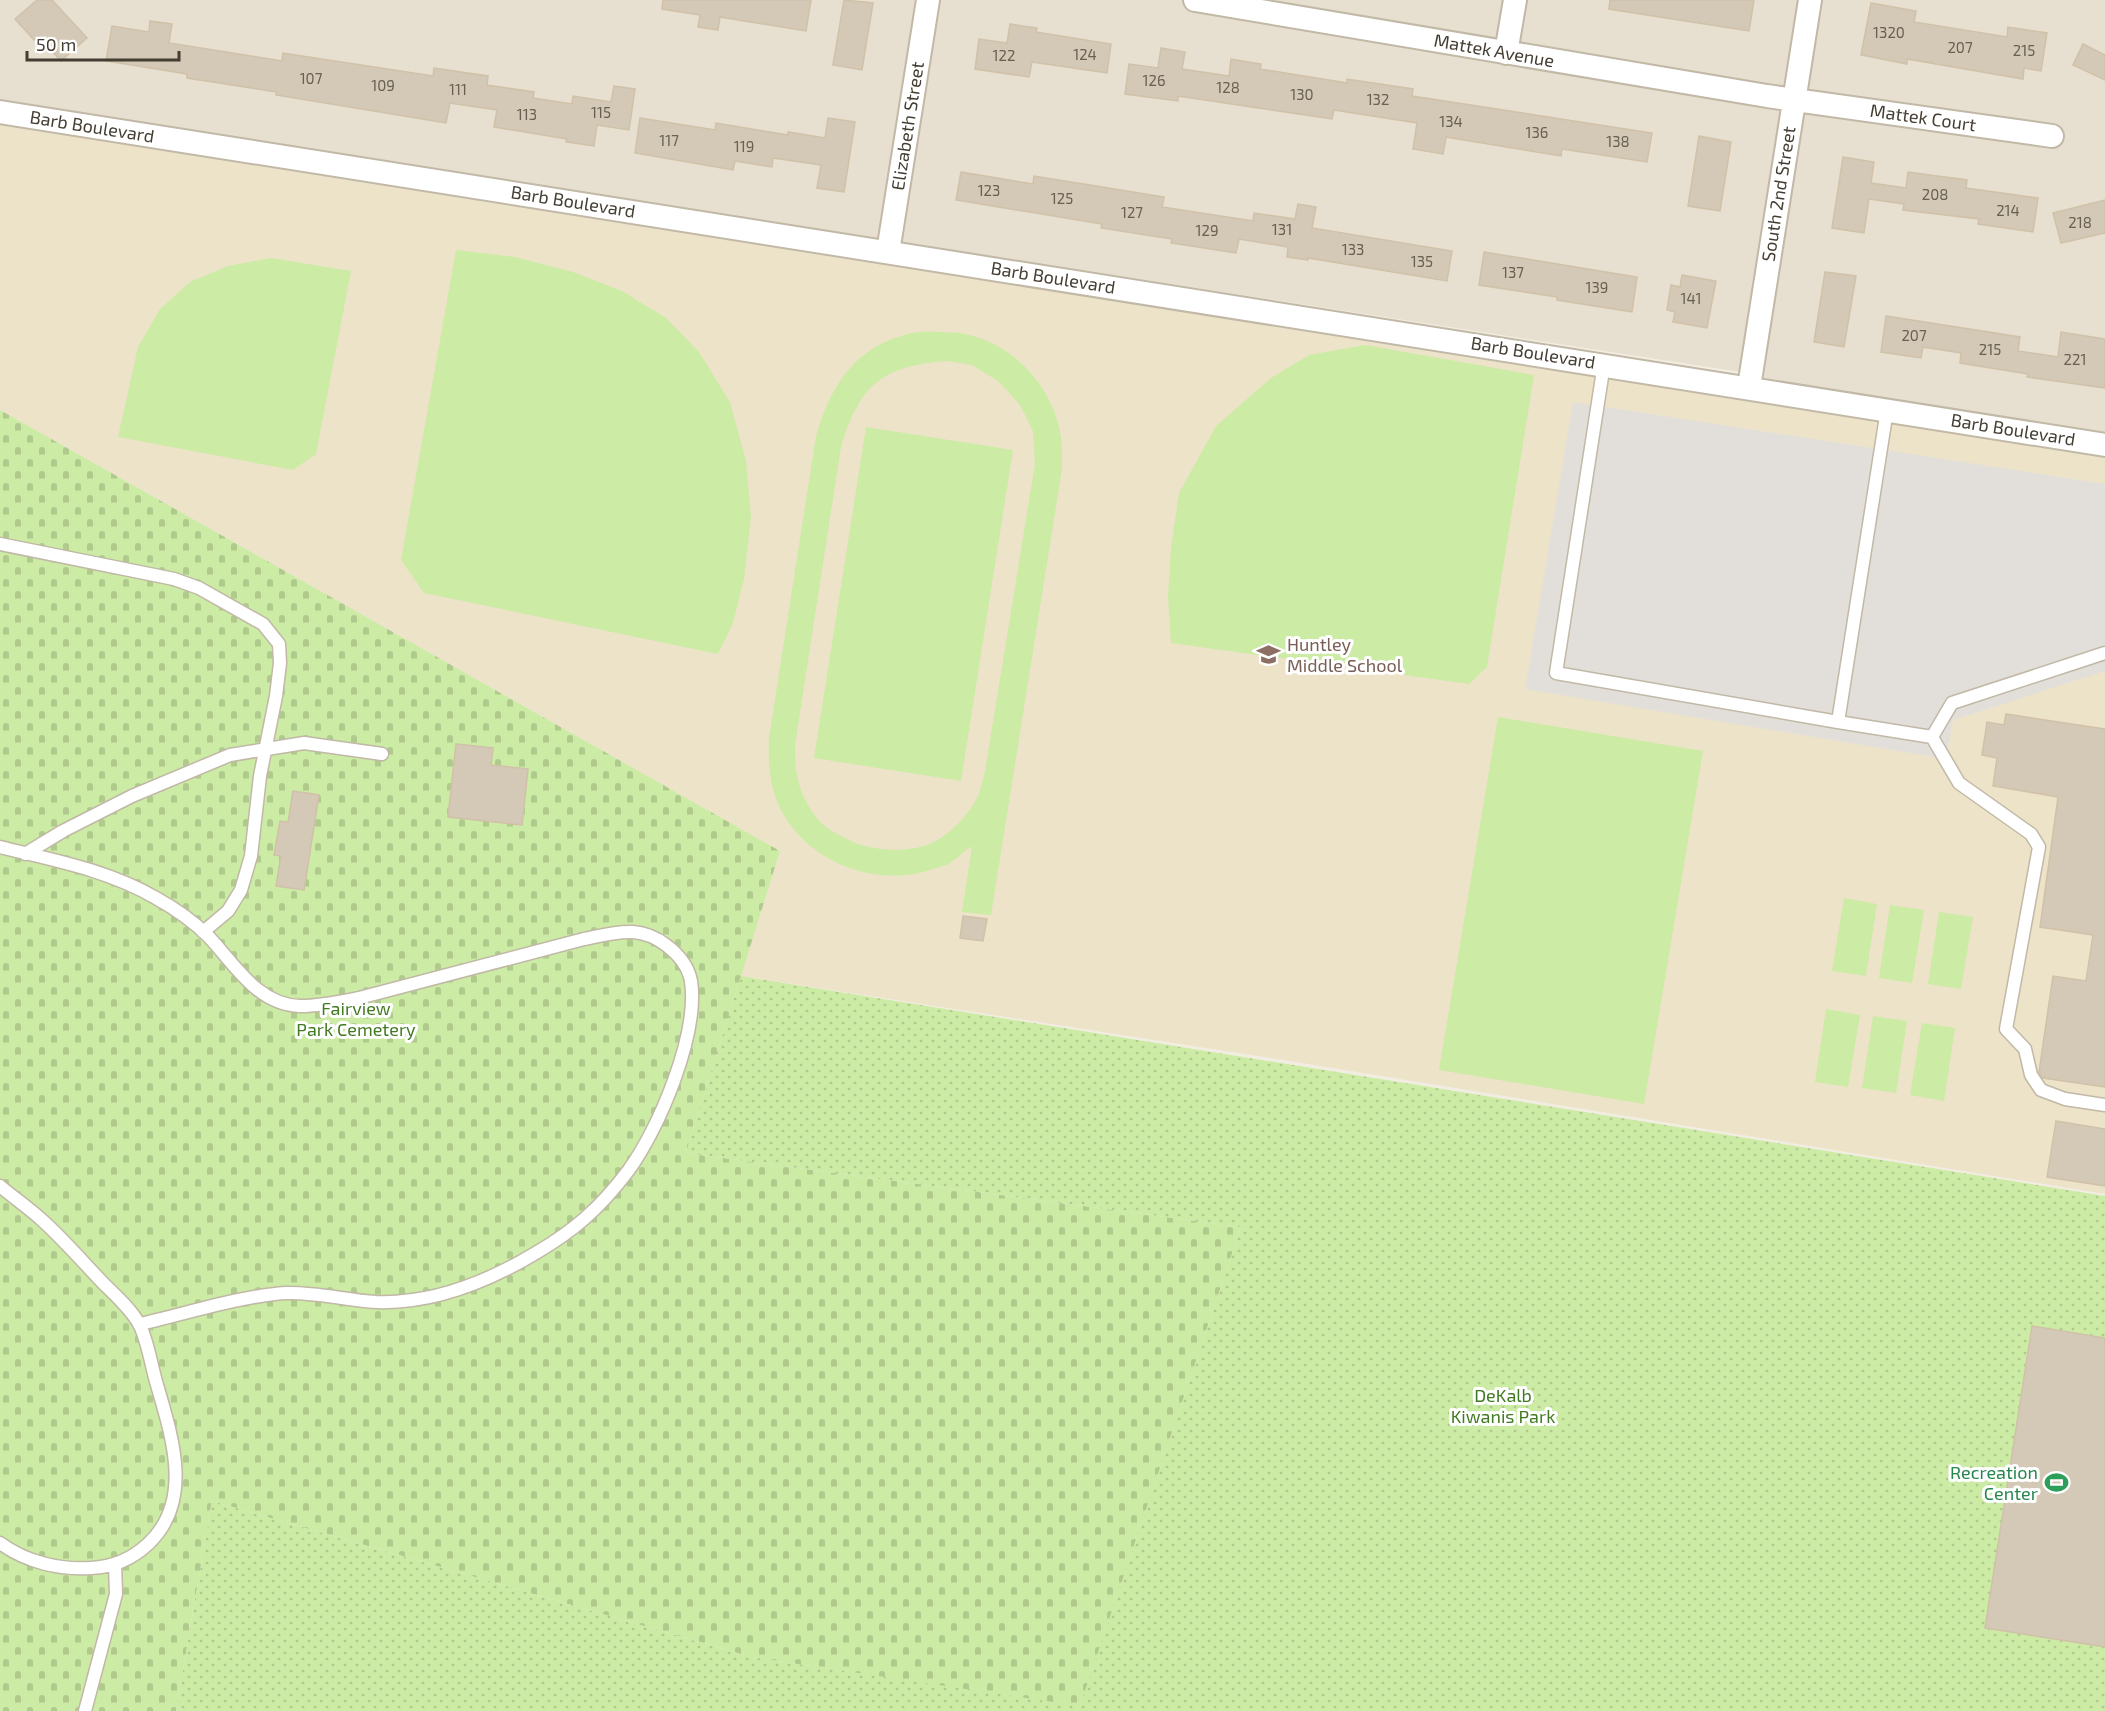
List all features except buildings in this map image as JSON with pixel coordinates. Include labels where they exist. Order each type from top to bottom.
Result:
[{"type":"street","name":"Elizabeth Street","points":[[888,252],[928,0]]},
{"type":"street","name":"Mattek Avenue","points":[[1195,0],[1221,2],[1506,53],[1794,100]]},
{"type":"street","points":[[1506,53],[1515,0]]},
{"type":"street","name":"South 2nd Street","points":[[1749,387],[1810,0]]},
{"type":"street","name":"Mattek Court","points":[[1794,100],[2052,136]]},
{"type":"street","name":"Barb Boulevard","points":[[0,112],[2105,445]]},
{"type":"lane","points":[[1604,364],[1556,673],[1932,737]]},
{"type":"lane","points":[[1838,722],[1887,410]]},
{"type":"lane","points":[[0,544],[174,579],[200,588],[263,624],[279,644],[280,663],[260,776],[251,856],[242,890],[228,911],[203,932]]},
{"type":"lane","points":[[1932,737],[1952,703],[2105,653]]},
{"type":"lane","points":[[1932,737],[1959,783],[2031,834],[2039,846],[2006,1029],[2025,1048],[2031,1075],[2041,1090],[2065,1099],[2105,1105]]},
{"type":"lane","points":[[25,854],[63,831],[132,796],[230,755],[304,743],[382,754]]},
{"type":"lane","points":[[0,847],[73,865],[127,883],[156,898],[190,920],[254,986],[269,997],[298,1006],[329,1004],[359,998],[584,939],[621,933],[644,934],[658,939],[678,954],[691,980],[687,1033],[677,1073],[666,1102],[629,1170],[599,1206],[574,1229],[494,1275],[441,1295],[417,1300],[374,1302],[286,1293],[261,1296],[140,1324]]},
{"type":"lane","points":[[0,1186],[43,1221],[124,1304],[140,1324],[171,1435],[176,1474],[176,1492],[166,1522],[157,1536],[126,1560],[106,1567],[64,1568],[24,1557],[0,1544]]},
{"type":"lane","points":[[86,1711],[116,1594],[114,1564]]},
{"type":"shaded area","points":[[0,0],[1800,0],[1741,372],[0,103]]},
{"type":"shaded area","points":[[1820,0],[2105,0],[2105,436],[1754,384]]},
{"type":"shaded area","name":"Huntley Middle School","points":[[0,125],[2105,458],[2105,1194],[1290,1061],[741,976],[780,851],[0,410]]},
{"type":"shaded area","points":[[1573,402],[2105,484],[2105,671],[1953,720],[1946,759],[1525,689]]},
{"type":"green space","points":[[456,250],[515,257],[573,272],[622,291],[666,318],[699,352],[730,402],[746,461],[751,517],[744,579],[733,623],[718,654],[424,593],[401,560]]},
{"type":"green space","points":[[271,258],[351,271],[316,454],[293,470],[118,437],[138,347],[160,309],[190,282],[228,266]]},
{"type":"green space","points":[[962,333],[986,341],[1017,359],[1030,372],[1050,402],[1061,437],[1062,469],[991,915],[962,912],[972,846],[948,864],[909,875],[885,875],[861,871],[838,863],[817,851],[799,835],[784,816],[774,793],[769,766],[769,738],[816,436],[822,418],[829,400],[848,371],[873,348],[908,334]],"holes":[[[947,361],[972,365],[998,381],[1020,405],[1033,431],[1035,464],[985,771],[980,792],[974,804],[960,822],[936,841],[903,850],[867,847],[839,835],[820,821],[802,792],[796,765],[795,745],[841,447],[856,408],[877,382],[890,374],[925,364]]]},
{"type":"green space","points":[[1365,345],[1534,375],[1487,667],[1469,684],[1171,643],[1168,597],[1171,548],[1179,493],[1216,426],[1271,378],[1309,355]]},
{"type":"green space","name":"Fairview Park Cemetery","points":[[0,410],[780,851],[686,1153],[1241,1227],[1080,1707],[751,1657],[212,1501],[176,1711],[0,1711]]},
{"type":"green space","points":[[866,427],[1013,450],[961,781],[814,758]]},
{"type":"green space","points":[[1498,717],[1703,751],[1644,1104],[1439,1070]]},
{"type":"green space","points":[[1844,898],[1877,904],[1866,976],[1832,971]]},
{"type":"green space","points":[[1890,905],[1924,910],[1912,983],[1879,978]]},
{"type":"green space","points":[[1939,912],[1973,917],[1961,989],[1928,984]]},
{"type":"green space","name":"DeKalb Kiwanis Park","points":[[741,976],[2105,1196],[2105,1711],[176,1711],[212,1501],[751,1657],[1080,1706],[1241,1227],[686,1153]]},
{"type":"green space","points":[[1826,1009],[1860,1015],[1848,1087],[1815,1082]]},
{"type":"green space","points":[[1873,1016],[1907,1021],[1896,1093],[1862,1088]]},
{"type":"green space","points":[[1922,1023],[1955,1028],[1944,1101],[1910,1095]]},
{"type":"place","name":"Huntley Middle School","points":[[1269,655]]},
{"type":"place","name":"Recreation Center","points":[[2056,1483]]}]
